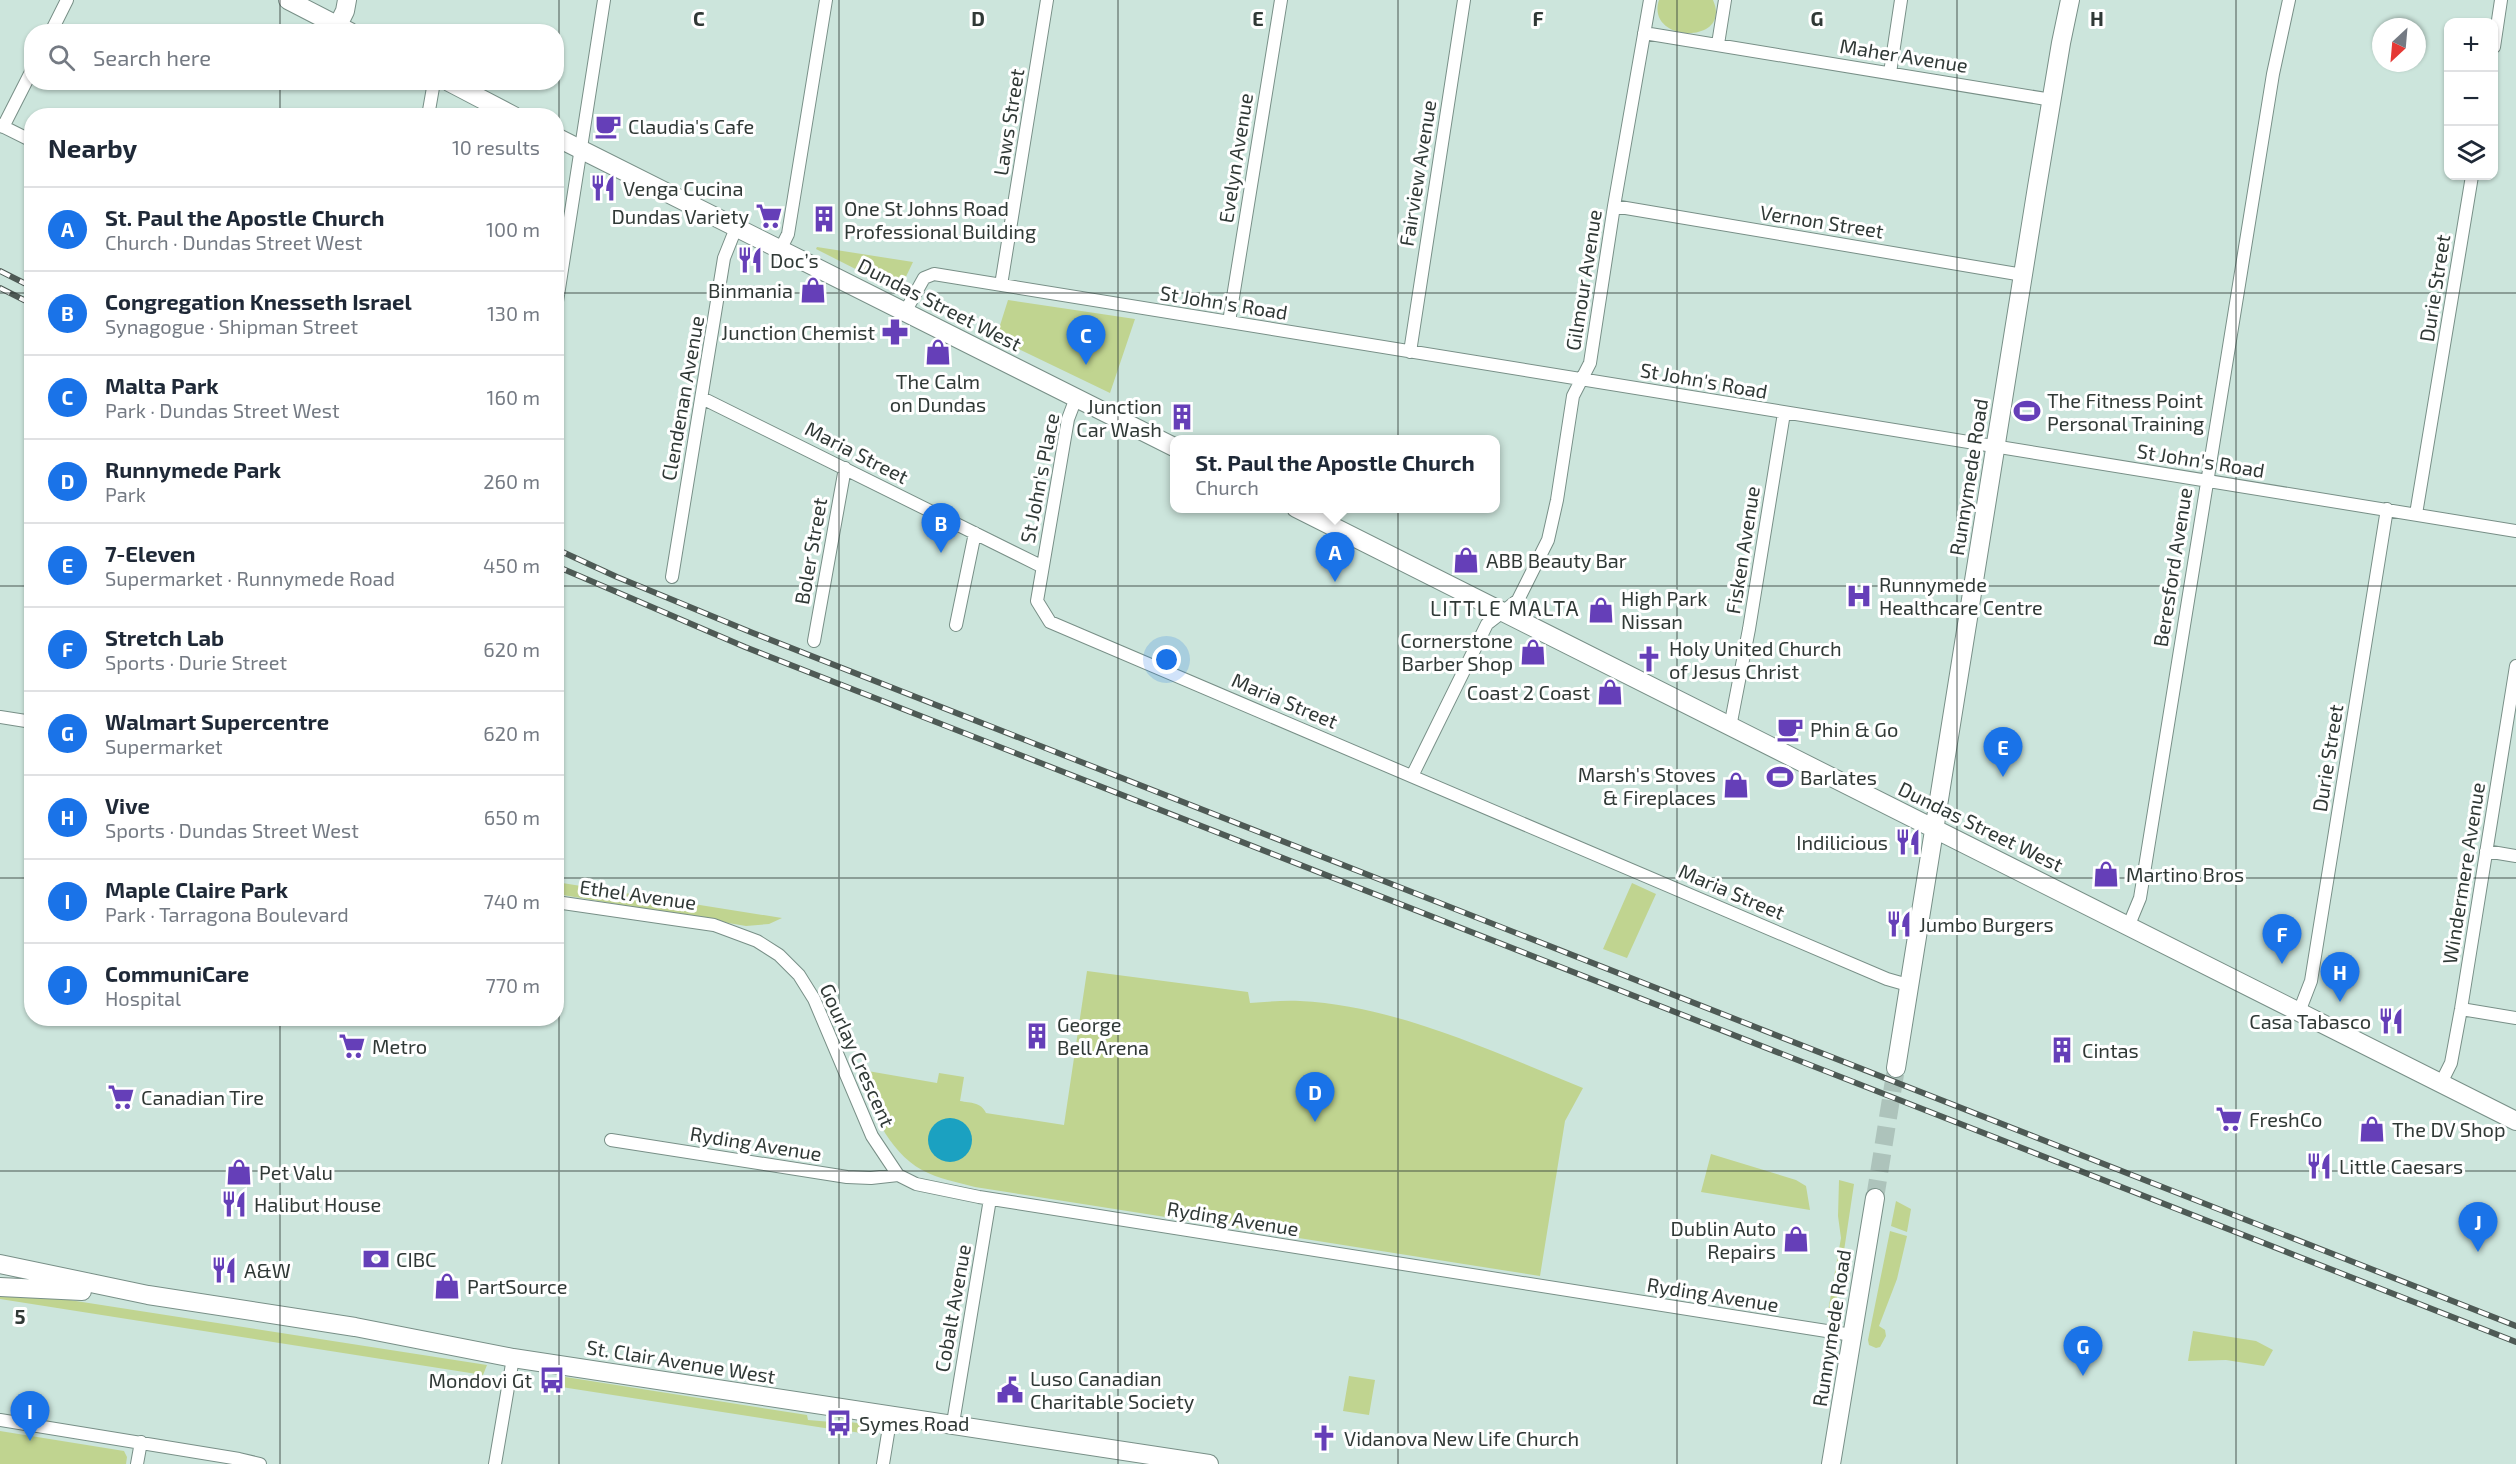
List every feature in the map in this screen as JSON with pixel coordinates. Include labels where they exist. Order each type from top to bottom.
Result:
[{"type":"main road","points":[[288,0],[336,24]]},
{"type":"main road","points":[[344,24],[347,0]]},
{"type":"main road","name":"Runnymede Road","points":[[1896,1068],[2070,0]]},
{"type":"main road","points":[[464,90],[499,108]]},
{"type":"main road","name":"Dundas Street West","points":[[564,141],[1170,445]]},
{"type":"main road","name":"Dundas Street West","points":[[1306,513],[2516,1121]]},
{"type":"main road","name":"Runnymede Road","points":[[1831,1464],[1875,1198]]},
{"type":"main road","name":"St. Clair Avenue West","points":[[0,1264],[148,1295],[355,1327],[513,1358],[953,1423],[1209,1464]]},
{"type":"main road","name":"St. Clair Avenue West","points":[[0,1287],[148,1295]]},
{"type":"street","points":[[55,24],[67,0]]},
{"type":"street","points":[[564,257],[604,0]]},
{"type":"street","points":[[780,250],[788,234],[826,0]]},
{"type":"street","name":"Laws Street","points":[[1001,285],[1047,0]]},
{"type":"street","name":"Evelyn Avenue","points":[[1229,322],[1281,0]]},
{"type":"street","name":"Fairview Avenue","points":[[1410,352],[1464,0]]},
{"type":"street","name":"Gilmour Avenue","points":[[1412,776],[1487,624],[1518,600],[1548,540],[1557,500],[1573,396],[1590,363],[1614,206],[1650,0]]},
{"type":"street","points":[[1718,44],[1725,0]]},
{"type":"street","points":[[1890,73],[1901,0]]},
{"type":"street","name":"Beresford Avenue","points":[[2128,927],[2140,898],[2273,74],[2289,0]]},
{"type":"street","points":[[2498,18],[2501,0]]},
{"type":"street","name":"Maher Avenue","points":[[1644,33],[2052,100]]},
{"type":"street","points":[[24,85],[2,126],[24,137]]},
{"type":"street","points":[[429,108],[433,90]]},
{"type":"street","name":"Durie Street","points":[[2416,514],[2471,180]]},
{"type":"street","name":"Vernon Street","points":[[1614,206],[2024,275]]},
{"type":"street","name":"Clendenan Avenue","points":[[672,577],[724,258],[736,228]]},
{"type":"street","name":"St John's Road","points":[[905,312],[924,278],[934,274],[1784,414],[1996,446],[2516,531]]},
{"type":"street","name":"Maria Street","points":[[702,398],[1041,566],[1037,601],[1050,622],[1887,979],[1908,985]]},
{"type":"street","name":"St John's Place","points":[[1041,566],[1070,413],[1077,398]]},
{"type":"street","name":"Fisken Avenue","points":[[1730,727],[1749,629],[1784,414]]},
{"type":"street","name":"Boler Street","points":[[813,641],[845,468]]},
{"type":"street","name":"Durie Street","points":[[2299,1012],[2312,981],[2387,509]]},
{"type":"street","points":[[956,625],[975,533]]},
{"type":"street","name":"Windermere Avenue","points":[[2441,1083],[2451,1063],[2461,1009],[2514,694],[2516,666]]},
{"type":"street","points":[[0,717],[24,721]]},
{"type":"street","points":[[2486,851],[2516,856]]},
{"type":"street","name":"Ethel Avenue","points":[[564,903],[714,925]]},
{"type":"street","name":"Gourlay Crescent","points":[[714,925],[757,941],[778,955],[799,975],[814,999],[872,1136],[897,1175]]},
{"type":"street","points":[[2461,1009],[2516,1018]]},
{"type":"street","name":"Ryding Avenue","points":[[610,1140],[847,1177],[871,1178],[897,1175],[916,1184],[990,1199],[1852,1335]]},
{"type":"street","name":"Cobalt Avenue","points":[[953,1423],[990,1199]]},
{"type":"street","points":[[495,1464],[513,1358]]},
{"type":"street","points":[[883,1464],[891,1415]]},
{"type":"street","points":[[0,1420],[141,1442],[260,1464]]},
{"type":"street","points":[[137,1464],[141,1442]]},
{"type":"green space","points":[[1659,0],[1713,0],[1716,15],[1711,25],[1701,31],[1688,33],[1675,31],[1664,24],[1658,14]]},
{"type":"green space","points":[[817,247],[913,262],[901,287],[895,289],[816,249]]},
{"type":"green space","points":[[1008,300],[1135,319],[1110,393],[996,338]]},
{"type":"green space","points":[[564,883],[782,918],[769,924],[746,926],[564,895]]},
{"type":"green space","points":[[1632,883],[1656,894],[1627,958],[1603,949]]},
{"type":"green space","points":[[1087,971],[1248,992],[1250,1003],[1300,1001],[1373,1012],[1409,1021],[1480,1046],[1583,1088],[1565,1121],[1540,1276],[975,1187],[928,1173],[899,1152],[875,1113],[862,1070],[937,1083],[939,1073],[964,1077],[960,1101],[978,1105],[986,1113],[1064,1125]]},
{"type":"green space","points":[[1711,1154],[1796,1180],[1806,1186],[1810,1210],[1701,1192]]},
{"type":"green space","points":[[1839,1180],[1854,1184],[1835,1311],[1833,1316],[1827,1317],[1841,1238],[1838,1216]]},
{"type":"green space","points":[[1896,1201],[1911,1209],[1907,1232],[1891,1226]]},
{"type":"green space","points":[[1890,1231],[1907,1236],[1897,1279],[1879,1326],[1885,1330],[1886,1336],[1880,1347],[1876,1348],[1869,1345],[1868,1340]]},
{"type":"green space","points":[[0,1294],[50,1297],[487,1365],[483,1375],[0,1299]]},
{"type":"green space","points":[[2193,1331],[2256,1341],[2273,1350],[2264,1366],[2226,1360],[2188,1361]]},
{"type":"green space","points":[[559,1376],[807,1415],[808,1420],[832,1422],[831,1429],[555,1386]]},
{"type":"green space","points":[[1349,1376],[1375,1380],[1369,1415],[1343,1411]]},
{"type":"green space","points":[[842,1421],[865,1424],[865,1429],[869,1429],[868,1434],[841,1430]]},
{"type":"green space","points":[[0,1431],[124,1451],[127,1457],[126,1464],[0,1464]]},
{"type":"water","points":[[950,1118],[965,1125],[972,1140],[965,1155],[950,1162],[935,1155],[928,1140],[935,1125]]},
{"type":"tunnel","points":[[1875,1198],[1896,1068]]},
{"type":"railway","points":[[0,271],[24,283]]},
{"type":"railway","points":[[0,288],[24,300]]},
{"type":"railway","points":[[564,553],[753,633],[2516,1326]]},
{"type":"railway","points":[[564,569],[745,647],[2516,1342]]},
{"type":"place","name":"Claudia's Cafe","points":[[608,126]]},
{"type":"place","name":"Venga Cucina","points":[[603,188]]},
{"type":"place","name":"Dundas Variety","points":[[769,216]]},
{"type":"place","name":"One St Johns Road Professional Building","points":[[824,219]]},
{"type":"place","name":"Doc’s","points":[[750,260]]},
{"type":"place","name":"Binmania","points":[[813,290]]},
{"type":"place","name":"Junction Chemist","points":[[895,332]]},
{"type":"place","name":"The Calm on Dundas","points":[[938,352]]},
{"type":"place","name":"Malta Park","points":[[1086,365]]},
{"type":"place","name":"The Fitness Point Personal Training","points":[[2027,411]]},
{"type":"place","name":"Junction Car Wash","points":[[1182,417]]},
{"type":"place","name":"Congregation Knesseth Israel","points":[[941,553]]},
{"type":"place","name":"ABB Beauty Bar","points":[[1466,560]]},
{"type":"place","name":"St. Paul the Apostle Church","points":[[1335,582]]},
{"type":"place","name":"Runnymede Healthcare Centre","points":[[1859,596]]},
{"type":"place","name":"High Park Nissan","points":[[1601,610]]},
{"type":"place","name":"Cornerstone Barber Shop","points":[[1533,652]]},
{"type":"place","name":"Holy United Church of Jesus Christ","points":[[1649,659]]},
{"type":"place","name":"Coast 2 Coast","points":[[1610,692]]},
{"type":"place","name":"Phin & Go","points":[[1790,729]]},
{"type":"place","name":"Barlates","points":[[1780,777]]},
{"type":"place","name":"7-Eleven","points":[[2003,777]]},
{"type":"place","name":"Marsh's Stoves & Fireplaces","points":[[1736,785]]},
{"type":"place","name":"Indilicious","points":[[1908,842]]},
{"type":"place","name":"Martino Bros","points":[[2106,874]]},
{"type":"place","name":"Jumbo Burgers","points":[[1899,924]]},
{"type":"place","name":"Stretch Lab","points":[[2282,964]]},
{"type":"place","name":"Vive","points":[[2340,1002]]},
{"type":"place","name":"Casa Tabasco","points":[[2391,1021]]},
{"type":"place","name":"George Bell Arena","points":[[1037,1036]]},
{"type":"place","name":"Metro","points":[[352,1046]]},
{"type":"place","name":"Cintas","points":[[2062,1050]]},
{"type":"place","name":"Canadian Tire","points":[[121,1097]]},
{"type":"place","name":"FreshCo","points":[[2229,1119]]},
{"type":"place","name":"Runnymede Park","points":[[1315,1122]]},
{"type":"place","name":"The DV Shop","points":[[2372,1129]]},
{"type":"place","name":"Little Caesars","points":[[2319,1166]]},
{"type":"place","name":"Pet Valu","points":[[239,1172]]},
{"type":"place","name":"Halibut House","points":[[234,1204]]},
{"type":"place","name":"Dublin Auto Repairs","points":[[1796,1239]]},
{"type":"place","name":"CommuniCare","points":[[2478,1252]]},
{"type":"place","name":"CIBC","points":[[376,1259]]},
{"type":"place","name":"A&W","points":[[224,1270]]},
{"type":"place","name":"PartSource","points":[[447,1286]]},
{"type":"place","name":"Walmart Supercentre","points":[[2083,1376]]},
{"type":"place","name":"Mondovi Gt","points":[[552,1380]]},
{"type":"place","name":"Luso Canadian Charitable Society","points":[[1010,1390]]},
{"type":"place","name":"Symes Road","points":[[839,1423]]},
{"type":"place","name":"Vidanova New Life Church","points":[[1324,1438]]},
{"type":"place","name":"Maple Claire Park","points":[[30,1441]]},
{"type":"district","name":"LITTLE MALTA","points":[[1505,607]]}]
